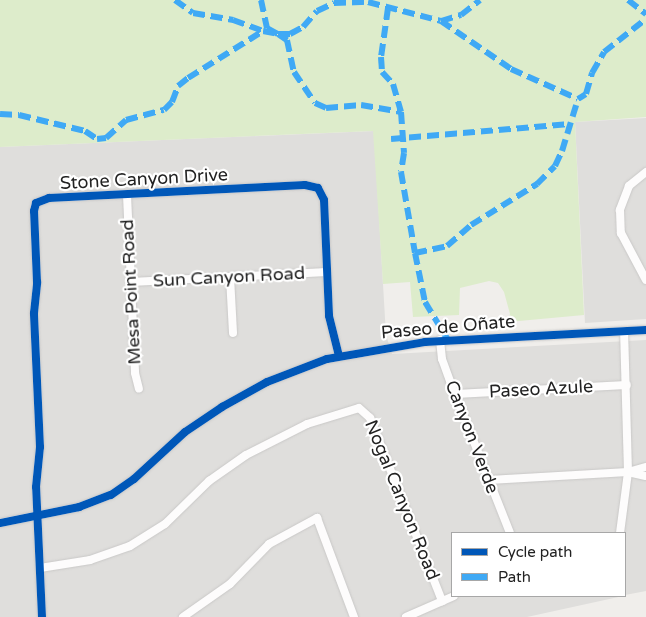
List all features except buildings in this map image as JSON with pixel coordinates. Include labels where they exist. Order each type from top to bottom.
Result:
[{"type":"street","points":[[646,172],[629,186],[620,210],[620,233],[646,280]]},
{"type":"street","name":"Stone Canyon Drive","points":[[42,617],[36,482],[40,441],[34,313],[37,282],[34,206],[40,200],[127,194],[314,187],[321,192],[324,200],[330,322],[339,356]]},
{"type":"street","name":"Mesa Point Road","points":[[127,194],[135,373],[139,389]]},
{"type":"street","name":"Sun Canyon Road","points":[[131,282],[327,272]]},
{"type":"street","points":[[230,277],[233,334]]},
{"type":"street","name":"Paseo de Oñate","points":[[0,523],[79,507],[111,495],[134,479],[185,432],[222,406],[278,378],[339,356],[440,340],[646,330]]},
{"type":"street","points":[[620,532],[628,472],[624,331]]},
{"type":"street","name":"Canyon Verde","points":[[440,340],[442,359],[510,532]]},
{"type":"street","name":"Paseo Azule","points":[[455,394],[627,385]]},
{"type":"street","name":"Nogal Canyon Road","points":[[40,568],[90,560],[130,546],[165,524],[209,481],[246,455],[307,424],[359,408],[370,418],[442,601]]},
{"type":"street","points":[[489,480],[628,472],[646,467]]},
{"type":"street","points":[[628,472],[646,476]]},
{"type":"street","points":[[183,617],[230,584],[269,544],[317,518],[354,617]]},
{"type":"street","points":[[406,617],[452,597]]},
{"type":"shaded area","points":[[646,118],[646,319],[585,323],[575,122]]},
{"type":"shaded area","points":[[374,131],[386,335],[392,354],[646,340],[646,591],[626,595],[626,532],[451,532],[451,597],[618,597],[527,617],[0,617],[0,147]]},
{"type":"green space","points":[[0,0],[646,0],[646,117],[575,122],[584,315],[507,322],[510,314],[504,292],[498,283],[489,281],[460,288],[459,315],[413,317],[410,282],[383,284],[373,131],[0,147]]},
{"type":"marked path","points":[[175,0],[193,13],[233,20],[263,31]]},
{"type":"marked path","points":[[261,0],[267,28],[278,34],[290,34],[303,27],[317,11],[334,3],[368,2],[441,21],[461,15],[480,0]]},
{"type":"marked path","points":[[628,0],[646,14]]},
{"type":"marked path","points":[[388,8],[381,57],[382,72],[393,84],[401,112],[404,153],[401,172],[425,302],[448,340]]},
{"type":"marked path","points":[[441,21],[511,69],[578,99],[586,94],[592,73],[604,52],[646,19]]},
{"type":"marked path","points":[[0,114],[19,115],[85,131],[97,139],[106,138],[126,120],[164,110],[172,102],[178,86],[188,78],[263,31],[278,34],[287,40],[294,72],[315,103],[326,108],[361,105],[401,112]]},
{"type":"marked path","points":[[415,253],[447,246],[471,225],[537,184],[555,166],[562,151],[578,99]]},
{"type":"marked path","points":[[391,139],[569,124]]},
{"type":"cycle path","points":[[42,617],[36,487],[40,447],[34,313],[37,282],[34,211],[36,203],[49,198],[305,185],[318,188],[324,200],[329,316],[339,356]]},
{"type":"cycle path","points":[[0,523],[79,507],[111,495],[134,479],[185,432],[222,407],[267,382],[327,359],[425,342],[646,330]]}]
